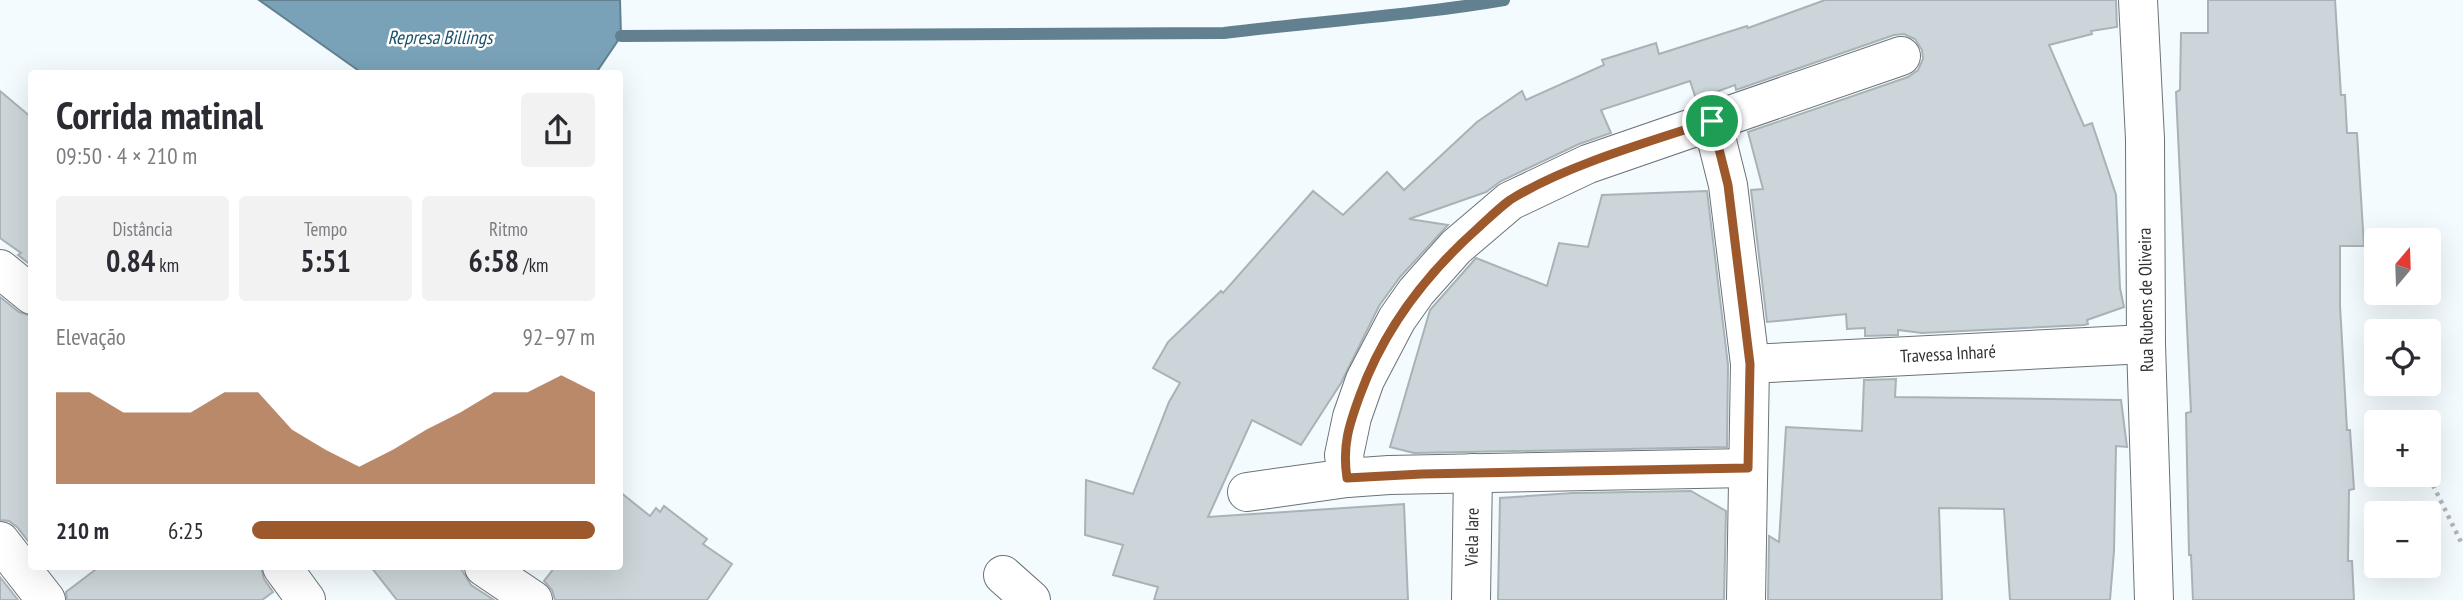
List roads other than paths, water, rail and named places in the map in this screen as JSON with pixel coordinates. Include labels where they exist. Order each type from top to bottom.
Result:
[{"type":"street","name":"Rua Rubens de Oliveira","points":[[2138,0],[2145,139],[2146,344],[2154,600]]},
{"type":"street","points":[[1347,478],[1344,455],[1346,440],[1361,392],[1378,352],[1397,319],[1416,292],[1456,247],[1510,201],[1588,164],[1901,56]]},
{"type":"street","points":[[1712,121],[1728,185],[1750,364],[1746,600]]},
{"type":"street","points":[[0,269],[28,292]]},
{"type":"street","name":"Travessa Inharé","points":[[1750,364],[2146,344]]},
{"type":"street","points":[[1247,492],[1347,478],[1748,468]]},
{"type":"street","name":"Viela Iare","points":[[1471,600],[1473,473]]},
{"type":"street","points":[[0,541],[46,600]]},
{"type":"street","points":[[284,570],[306,600]]},
{"type":"street","points":[[488,570],[533,600]]},
{"type":"street","points":[[1003,575],[1031,600]]},
{"type":"water","name":"Represa Billings","points":[[259,0],[620,0],[621,36],[598,70],[358,70]]},
{"type":"waterway","points":[[621,36],[1224,33],[1504,0]]}]
